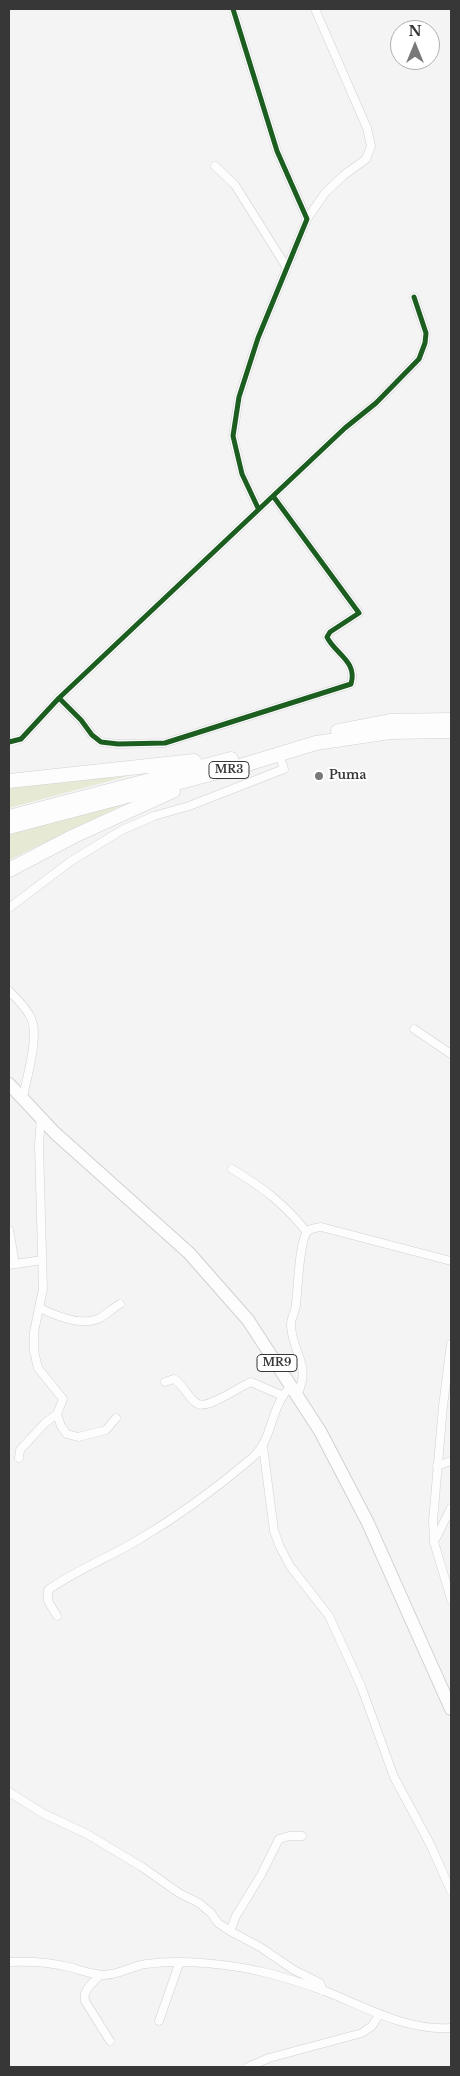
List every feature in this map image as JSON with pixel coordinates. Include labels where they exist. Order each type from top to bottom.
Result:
[{"type":"highway","name":"MR3","points":[[9,827],[237,762],[314,735],[390,721],[451,720]]},
{"type":"highway","name":"MR3","points":[[9,817],[237,762],[279,754],[316,743],[390,732],[451,731]]},
{"type":"highway","points":[[9,781],[237,762]]},
{"type":"highway","points":[[9,870],[74,836],[237,762]]},
{"type":"main road","name":"MR9","points":[[9,1084],[55,1133],[189,1254],[248,1320],[320,1431],[368,1523],[451,1709]]},
{"type":"street","points":[[233,9],[276,151],[307,219]]},
{"type":"street","points":[[258,508],[242,474],[233,436],[239,397],[256,346],[307,219],[325,193],[344,175],[366,159],[371,146],[367,128],[315,9]]},
{"type":"street","points":[[215,166],[235,185],[287,268]]},
{"type":"street","points":[[9,742],[21,739],[58,698],[344,428],[376,403],[419,359],[426,332],[414,297]]},
{"type":"street","points":[[58,698],[81,720],[92,735],[101,742],[118,744],[165,743],[350,684],[352,679],[348,660],[327,637],[330,632],[359,612],[273,496]]},
{"type":"street","points":[[9,908],[71,861],[122,830],[154,816],[189,806],[284,769],[279,754]]},
{"type":"street","points":[[237,762],[245,783]]},
{"type":"street","points":[[9,991],[24,1007],[32,1020],[34,1033],[23,1098]]},
{"type":"street","points":[[414,1029],[451,1054]]},
{"type":"street","points":[[18,1458],[20,1450],[45,1422],[57,1414],[63,1399],[38,1368],[34,1351],[34,1332],[43,1290],[39,1145],[41,1117]]},
{"type":"street","points":[[232,1169],[263,1187],[288,1210],[307,1232]]},
{"type":"street","points":[[451,1260],[321,1227],[312,1228],[307,1232],[302,1245],[296,1305],[290,1322],[293,1342],[303,1364],[303,1383],[294,1390],[282,1395],[273,1414],[263,1446],[274,1531],[280,1547],[290,1566],[329,1616],[362,1686],[394,1777],[430,1844],[451,1891]]},
{"type":"street","points":[[9,1230],[12,1265],[42,1260]]},
{"type":"street","points":[[40,1308],[58,1316],[80,1321],[99,1319],[120,1304]]},
{"type":"street","points":[[451,1344],[433,1521],[434,1542],[451,1599]]},
{"type":"street","points":[[447,1373],[451,1381]]},
{"type":"street","points":[[165,1382],[174,1379],[182,1384],[197,1404],[204,1405],[251,1382],[282,1395]]},
{"type":"street","points":[[57,1414],[61,1426],[67,1434],[78,1437],[106,1430],[116,1418]]},
{"type":"street","points":[[57,1616],[48,1601],[48,1590],[82,1568],[137,1541],[207,1493],[263,1446]]},
{"type":"street","points":[[438,1466],[451,1461]]},
{"type":"street","points":[[434,1542],[451,1508]]},
{"type":"street","points":[[442,1569],[451,1565]]},
{"type":"street","points":[[9,1792],[44,1814],[87,1834],[199,1903],[211,1913],[218,1923],[260,1947],[294,1970],[320,1983],[323,1991]]},
{"type":"street","points":[[230,1931],[236,1916],[261,1875],[279,1840],[289,1836],[302,1836]]},
{"type":"street","points":[[9,1962],[28,1961],[67,1967],[100,1975],[111,1975],[140,1965],[155,1963],[227,1964],[264,1972],[323,1991],[379,2015],[415,2025],[440,2029],[451,2028]]},
{"type":"street","points":[[159,2020],[179,1964]]},
{"type":"street","points":[[100,1975],[84,1992],[84,2001],[110,2041]]},
{"type":"street","points":[[248,2067],[269,2058],[362,2033],[372,2026],[379,2015]]},
{"type":"green space","points":[[128,776],[9,808],[9,786]]},
{"type":"green space","points":[[131,801],[9,860],[9,831]]},
{"type":"cycle path","points":[[233,9],[277,151],[307,219],[258,338],[239,397],[233,436],[242,474],[258,508]]},
{"type":"cycle path","points":[[9,742],[21,739],[59,698],[345,428],[376,403],[419,359],[425,343],[426,333],[414,297]]},
{"type":"cycle path","points":[[59,698],[81,720],[92,735],[101,742],[118,744],[165,743],[351,684],[352,676],[348,663],[327,637],[330,632],[359,613],[273,496]]},
{"type":"place","name":"Puma","points":[[319,776]]}]
